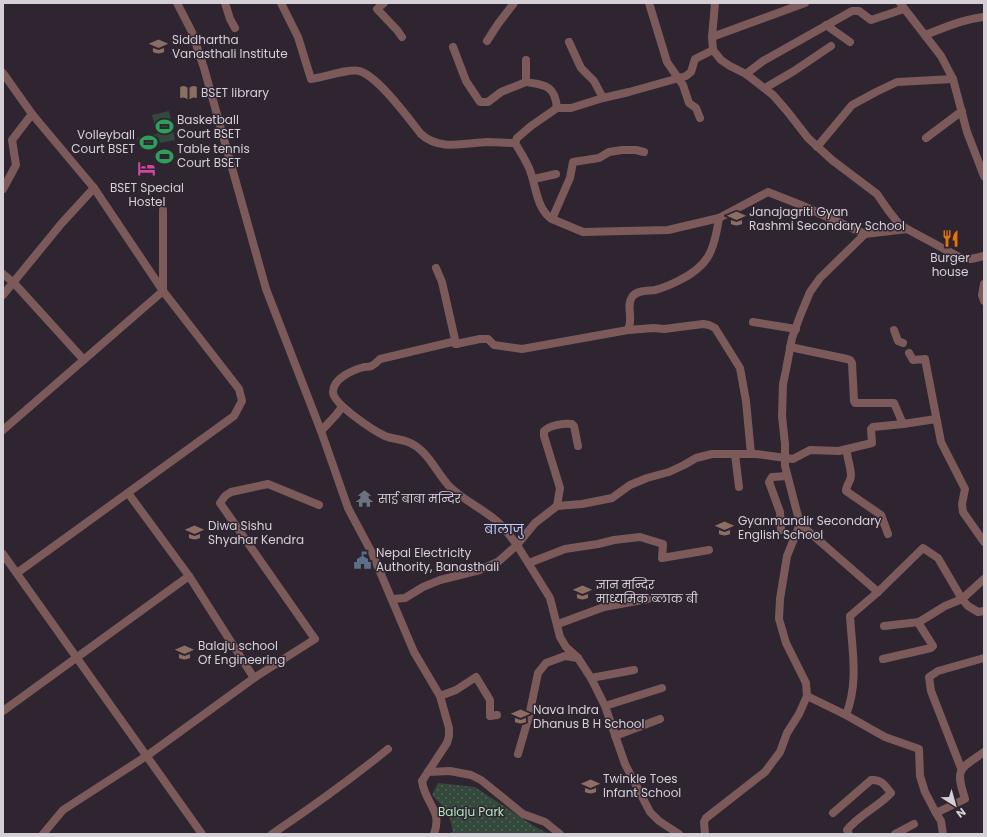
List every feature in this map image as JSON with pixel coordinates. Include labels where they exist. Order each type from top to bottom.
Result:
[{"type":"street","points":[[177,3],[192,32],[204,68],[266,289],[321,431],[348,508],[372,553],[414,652],[440,696],[449,728],[449,736],[447,743],[422,781],[423,790],[437,817],[437,826],[434,834]]},
{"type":"street","points":[[226,3],[230,19],[235,28]]},
{"type":"street","points":[[281,3],[298,37],[311,79],[359,70],[376,82],[421,134],[434,142],[449,145],[466,145],[486,142],[515,143]]},
{"type":"street","points":[[384,3],[378,9],[397,30],[402,38]]},
{"type":"street","points":[[488,42],[498,24],[514,3]]},
{"type":"street","points":[[649,3],[667,62],[679,78],[689,103],[696,108],[700,118]]},
{"type":"street","points":[[715,3],[712,37],[713,50],[721,60],[746,74],[773,95],[808,138],[832,160],[877,194],[899,224],[962,259],[971,259],[984,256]]},
{"type":"street","points":[[712,37],[805,3]]},
{"type":"street","points":[[746,74],[763,61],[852,10],[859,11],[871,20],[902,6],[941,56],[953,79],[967,132],[984,176]]},
{"type":"street","points":[[925,35],[974,18],[984,17]]},
{"type":"street","points":[[826,25],[850,42]]},
{"type":"street","points":[[569,42],[581,68],[594,81],[603,98]]},
{"type":"street","points":[[765,88],[800,68],[831,46]]},
{"type":"street","points":[[453,47],[466,81],[480,102],[488,102],[501,92],[526,82],[546,86],[552,90],[556,99],[557,108]]},
{"type":"street","points":[[515,143],[517,138],[531,126],[557,108],[571,108],[679,78],[691,72],[695,59],[713,50]]},
{"type":"street","points":[[526,60],[526,82]]},
{"type":"street","points":[[3,74],[32,114],[94,188],[163,291],[239,389],[242,401],[234,416],[17,573]]},
{"type":"street","points":[[817,146],[852,105],[876,92],[897,82],[953,79]]},
{"type":"street","points":[[926,138],[962,111]]},
{"type":"street","points":[[3,189],[16,165],[12,140],[32,114]]},
{"type":"street","points":[[515,143],[529,167],[542,208],[548,216],[583,232],[668,230],[719,218],[768,192],[865,234],[908,229]]},
{"type":"street","points":[[552,219],[570,178],[573,162],[599,158],[609,152],[622,150],[636,150],[644,152]]},
{"type":"street","points":[[534,179],[556,174]]},
{"type":"street","points":[[3,295],[61,224],[94,188]]},
{"type":"street","points":[[3,430],[163,291],[163,210]]},
{"type":"street","points":[[628,330],[631,298],[636,293],[662,289],[693,273],[706,262],[713,245],[719,218]]},
{"type":"street","points":[[704,834],[704,822],[706,818],[765,772],[771,765],[780,752],[787,733],[799,714],[807,696],[805,679],[786,643],[779,619],[780,599],[787,556],[800,524],[795,499],[787,476],[782,416],[783,384],[790,347],[810,292],[820,278],[865,234]]},
{"type":"street","points":[[436,268],[442,282],[456,344]]},
{"type":"street","points":[[3,274],[14,283],[83,359]]},
{"type":"street","points":[[984,284],[982,294],[984,301]]},
{"type":"street","points":[[753,322],[796,329]]},
{"type":"street","points":[[679,834],[659,821],[650,812],[625,764],[605,706],[591,678],[578,658],[566,647],[560,637],[558,624],[550,598],[510,535],[493,518],[464,498],[449,485],[415,445],[385,436],[342,407],[332,392],[336,382],[346,375],[356,370],[374,365],[380,359],[452,342],[456,344],[480,339],[488,340],[494,345],[522,349],[628,330],[654,328],[664,329],[703,324],[714,328],[740,368],[746,401],[751,454]]},
{"type":"street","points":[[894,330],[898,342],[903,343]]},
{"type":"street","points":[[790,347],[847,358],[850,360],[852,363],[854,401],[858,404],[894,403],[903,424]]},
{"type":"street","points":[[909,353],[912,360],[925,359],[941,442],[965,489],[962,504],[963,512],[984,542]]},
{"type":"street","points":[[321,431],[342,407]]},
{"type":"street","points":[[392,599],[404,598],[423,587],[440,580],[480,570],[499,561],[517,545],[535,523],[557,506],[582,504],[612,498],[630,485],[684,465],[696,458],[712,454],[756,454],[793,459],[810,450],[839,451],[872,443],[873,427],[937,422]]},
{"type":"street","points":[[557,506],[560,488],[544,436],[544,431],[547,428],[568,423],[572,424],[574,426],[578,446]]},
{"type":"street","points":[[847,449],[851,478],[846,487],[846,491],[881,515],[888,534]]},
{"type":"street","points":[[735,454],[739,487]]},
{"type":"street","points":[[781,530],[780,512],[769,482],[772,477],[787,476]]},
{"type":"street","points":[[43,834],[63,810],[148,755],[254,678],[315,639],[220,503],[225,496],[231,492],[268,484],[319,505]]},
{"type":"street","points":[[128,493],[189,576],[254,678]]},
{"type":"street","points":[[800,524],[878,592]]},
{"type":"street","points":[[529,563],[565,549],[640,537],[663,544],[662,558],[709,550]]},
{"type":"street","points":[[846,715],[854,677],[850,616],[878,592],[923,548],[938,558],[962,599],[968,606],[978,612],[984,611]]},
{"type":"street","points":[[3,554],[76,658],[148,755],[202,834]]},
{"type":"street","points":[[3,711],[189,576]]},
{"type":"street","points":[[884,626],[919,622],[945,606],[962,599],[984,579]]},
{"type":"street","points":[[558,624],[604,607],[648,599]]},
{"type":"street","points":[[883,659],[931,648],[933,646],[919,622]]},
{"type":"street","points":[[518,754],[529,716],[538,673],[546,663],[565,656],[578,658]]},
{"type":"street","points":[[936,813],[965,799],[960,782],[961,768],[931,691],[929,677],[938,671],[984,658]]},
{"type":"street","points":[[591,678],[634,670]]},
{"type":"street","points":[[440,696],[456,690],[476,677],[490,700],[490,716],[497,715]]},
{"type":"street","points":[[605,706],[662,688]]},
{"type":"street","points":[[807,696],[846,715],[885,737],[919,749],[920,776],[925,792],[941,821],[943,834]]},
{"type":"street","points":[[615,736],[660,719]]},
{"type":"street","points":[[272,834],[354,777],[388,749]]},
{"type":"street","points":[[961,768],[984,752]]},
{"type":"street","points":[[428,772],[450,771],[471,775],[481,780],[523,814],[545,822],[560,834]]},
{"type":"street","points":[[833,813],[872,780],[878,780],[884,783],[891,793],[852,824],[847,830],[849,834]]},
{"type":"street","points":[[895,834],[914,824]]},
{"type":"green space","name":"Basketball Court BSET","points":[[169,111],[175,140],[160,143],[152,115]]},
{"type":"green space","name":"Volleyball Court BSET","points":[[157,134],[159,146],[140,149],[137,138]]},
{"type":"green space","name":"Balaju Park","points":[[438,783],[475,787],[534,826],[549,834],[449,834],[453,831],[448,812],[432,795]]},
{"type":"place","name":"Siddhartha Vanasthali Institute","points":[[159,47]]},
{"type":"place","name":"BSET library","points":[[188,93]]},
{"type":"place","name":"Basketball Court BSET","points":[[164,127]]},
{"type":"place","name":"Volleyball Court BSET","points":[[148,142]]},
{"type":"place","name":"Table tennis Court BSET","points":[[164,156]]},
{"type":"place","name":"BSET Special Hostel","points":[[147,169]]},
{"type":"place","name":"Janajagriti Gyan Rashmi Secondary School","points":[[736,219]]},
{"type":"place","name":"Burger house","points":[[950,239]]},
{"type":"place","name":"साई बाबा मन्दिर","points":[[365,499]]},
{"type":"place","name":"Gyanmandir Secondary English School","points":[[725,528]]},
{"type":"place","name":"Diwa Sishu Shyahar Kendra","points":[[195,533]]},
{"type":"place","name":"Nepal Electricity Authority, Banasthali","points":[[363,560]]},
{"type":"place","name":"ज्ञान मन्दिर माध्यमिक ब्लाक बी","points":[[583,592]]},
{"type":"place","name":"Balaju school Of Engineering","points":[[185,653]]},
{"type":"place","name":"Nava Indra Dhanus B H School","points":[[520,717]]},
{"type":"place","name":"Twinkle Toes Infant School","points":[[590,786]]},
{"type":"district","name":"बालाजु","points":[[504,529]]}]
